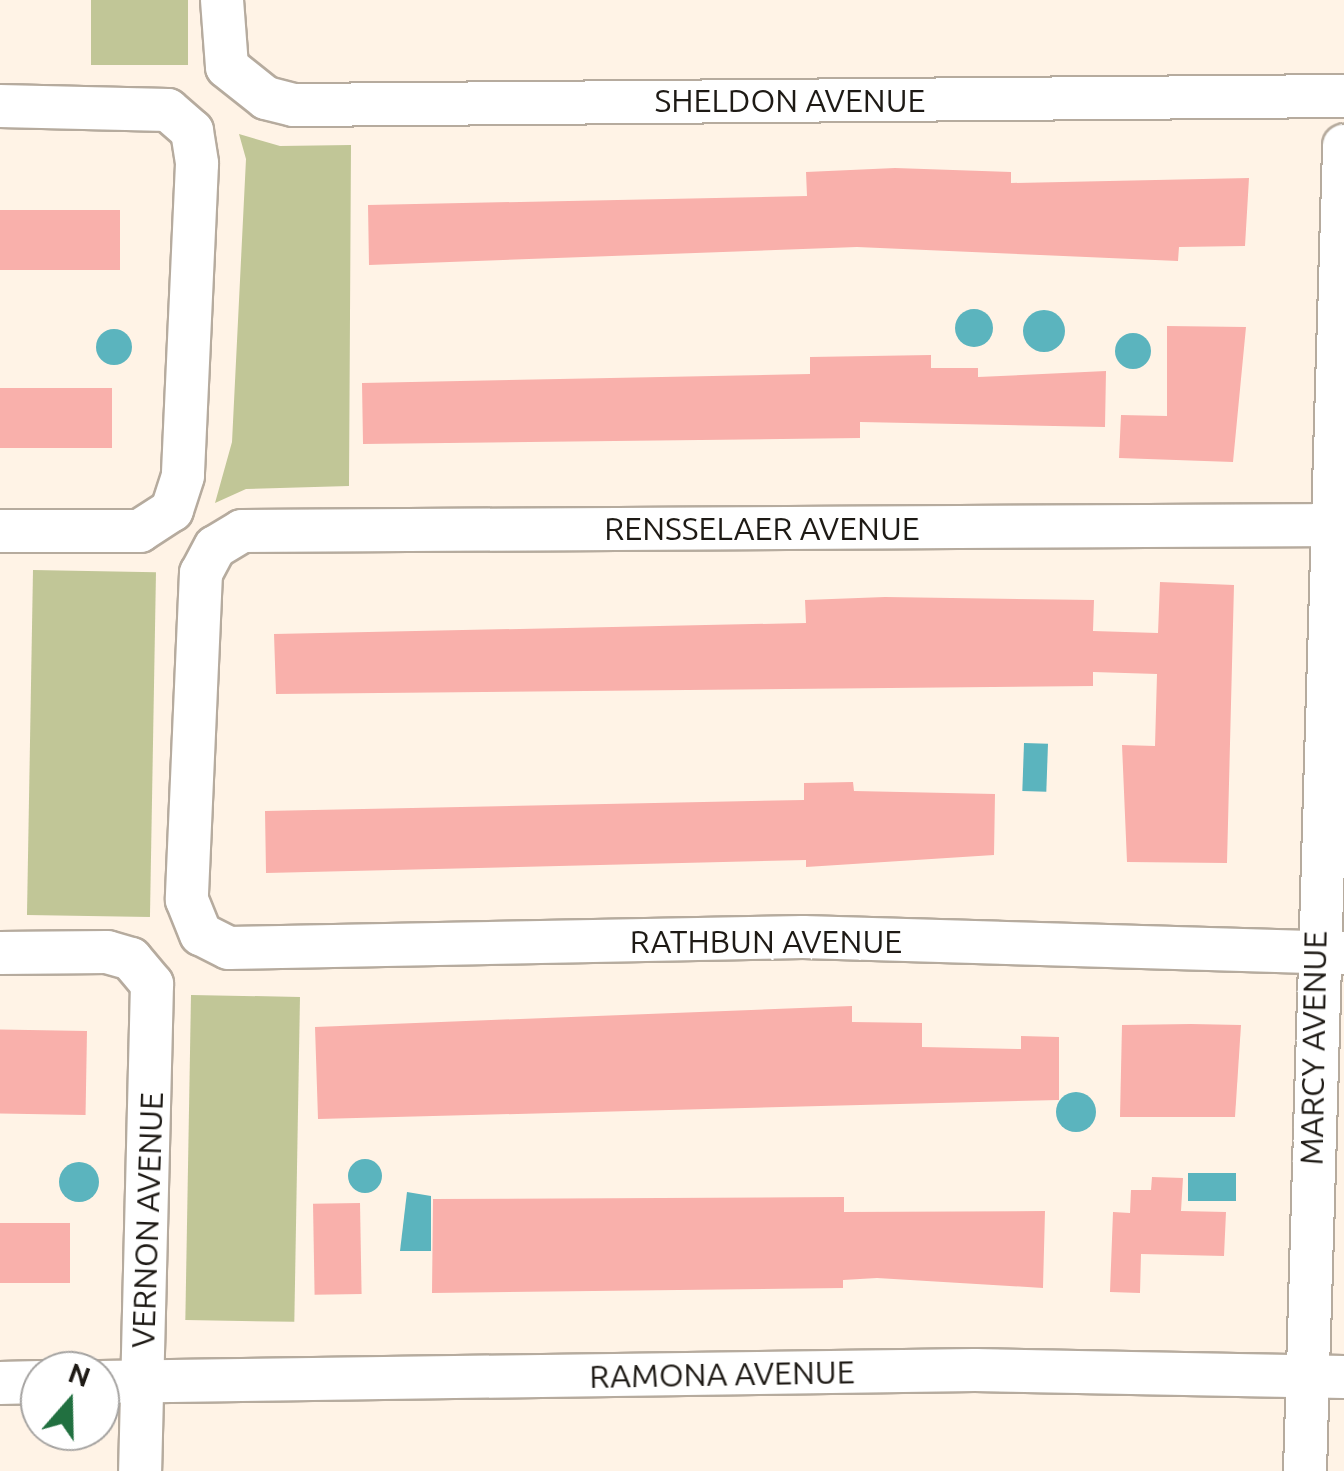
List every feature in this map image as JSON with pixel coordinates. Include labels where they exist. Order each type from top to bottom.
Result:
[{"type":"street","name":"SHELDON AVENUE","points":[[222,0],[220,46],[242,82],[294,104],[1344,96]]},
{"type":"street","points":[[0,106],[154,106],[185,119],[197,164],[183,476],[172,510],[140,531],[0,531]]},
{"type":"street","name":"MARCY AVENUE","points":[[1306,1471],[1325,1377],[1344,146]]},
{"type":"street","name":"RENSSELAER AVENUE","points":[[194,927],[188,900],[201,573],[214,547],[242,531],[1338,525]]},
{"type":"street","name":"RATHBUN AVENUE","points":[[194,927],[228,948],[802,937],[1329,953]]},
{"type":"street","name":"VERNON AVENUE","points":[[0,953],[107,952],[145,970],[154,999],[140,1471]]},
{"type":"street","name":"RAMONA AVENUE","points":[[120,1382],[974,1370],[1325,1377]]},
{"type":"green space","points":[[91,0],[188,0],[188,65],[91,65]]},
{"type":"green space","points":[[239,134],[280,146],[351,145],[349,486],[246,489],[215,503],[232,442],[246,159]]},
{"type":"green space","points":[[33,570],[156,572],[150,917],[27,915]]},
{"type":"green space","points":[[191,995],[300,997],[294,1322],[185,1320]]},
{"type":"water","points":[[974,309],[988,314],[993,328],[988,342],[974,347],[960,342],[955,328],[960,314]]},
{"type":"water","points":[[1044,310],[1059,316],[1065,331],[1059,346],[1044,352],[1029,346],[1023,331],[1029,316]]},
{"type":"water","points":[[114,329],[127,334],[132,347],[127,360],[114,365],[101,360],[96,347],[101,334]]},
{"type":"water","points":[[1133,333],[1146,338],[1151,351],[1146,364],[1133,369],[1120,364],[1115,351],[1120,338]]},
{"type":"water","points":[[1024,743],[1048,744],[1046,792],[1022,791]]},
{"type":"water","points":[[1076,1092],[1090,1098],[1096,1112],[1090,1126],[1076,1132],[1062,1126],[1056,1112],[1062,1098]]},
{"type":"water","points":[[365,1159],[377,1164],[382,1176],[377,1188],[365,1193],[353,1188],[348,1176],[353,1164]]},
{"type":"water","points":[[79,1162],[93,1168],[99,1182],[93,1196],[79,1202],[65,1196],[59,1182],[65,1168]]},
{"type":"water","points":[[1188,1173],[1236,1173],[1236,1201],[1188,1201]]},
{"type":"water","points":[[407,1192],[431,1196],[431,1251],[400,1251]]},
{"type":"building","points":[[895,168],[1011,172],[1011,183],[1249,178],[1245,246],[1179,247],[1178,261],[857,247],[369,265],[368,205],[807,196],[806,172]]},
{"type":"building","points":[[0,210],[120,210],[120,270],[0,270]]},
{"type":"building","points":[[1167,326],[1246,327],[1233,462],[1119,458],[1121,415],[1167,416]]},
{"type":"building","points":[[931,355],[931,368],[978,368],[978,377],[1106,371],[1105,427],[860,422],[860,438],[363,444],[362,383],[810,374],[810,357]]},
{"type":"building","points":[[0,388],[112,388],[112,448],[0,448]]},
{"type":"building","points":[[1160,582],[1234,585],[1227,863],[1127,862],[1122,745],[1155,746],[1157,674],[1093,672],[1093,686],[276,694],[274,634],[806,623],[805,600],[885,597],[1094,600],[1093,631],[1158,633]]},
{"type":"building","points":[[853,782],[854,791],[995,794],[994,855],[806,867],[806,860],[266,873],[265,811],[804,800],[804,783]]},
{"type":"building","points":[[852,1006],[852,1022],[922,1023],[922,1047],[1021,1049],[1021,1036],[1059,1037],[1059,1100],[318,1119],[315,1027]]},
{"type":"building","points":[[1122,1025],[1241,1025],[1235,1117],[1120,1117]]},
{"type":"building","points":[[0,1029],[87,1031],[86,1115],[0,1113]]},
{"type":"building","points":[[1152,1177],[1183,1178],[1181,1211],[1226,1212],[1224,1256],[1141,1254],[1140,1293],[1110,1292],[1113,1212],[1130,1213],[1131,1190],[1151,1190]]},
{"type":"building","points":[[844,1197],[844,1212],[1045,1211],[1043,1288],[877,1278],[843,1280],[843,1288],[432,1293],[433,1199]]},
{"type":"building","points":[[360,1203],[362,1294],[315,1295],[313,1204]]},
{"type":"building","points":[[0,1223],[70,1223],[70,1283],[0,1283]]}]
